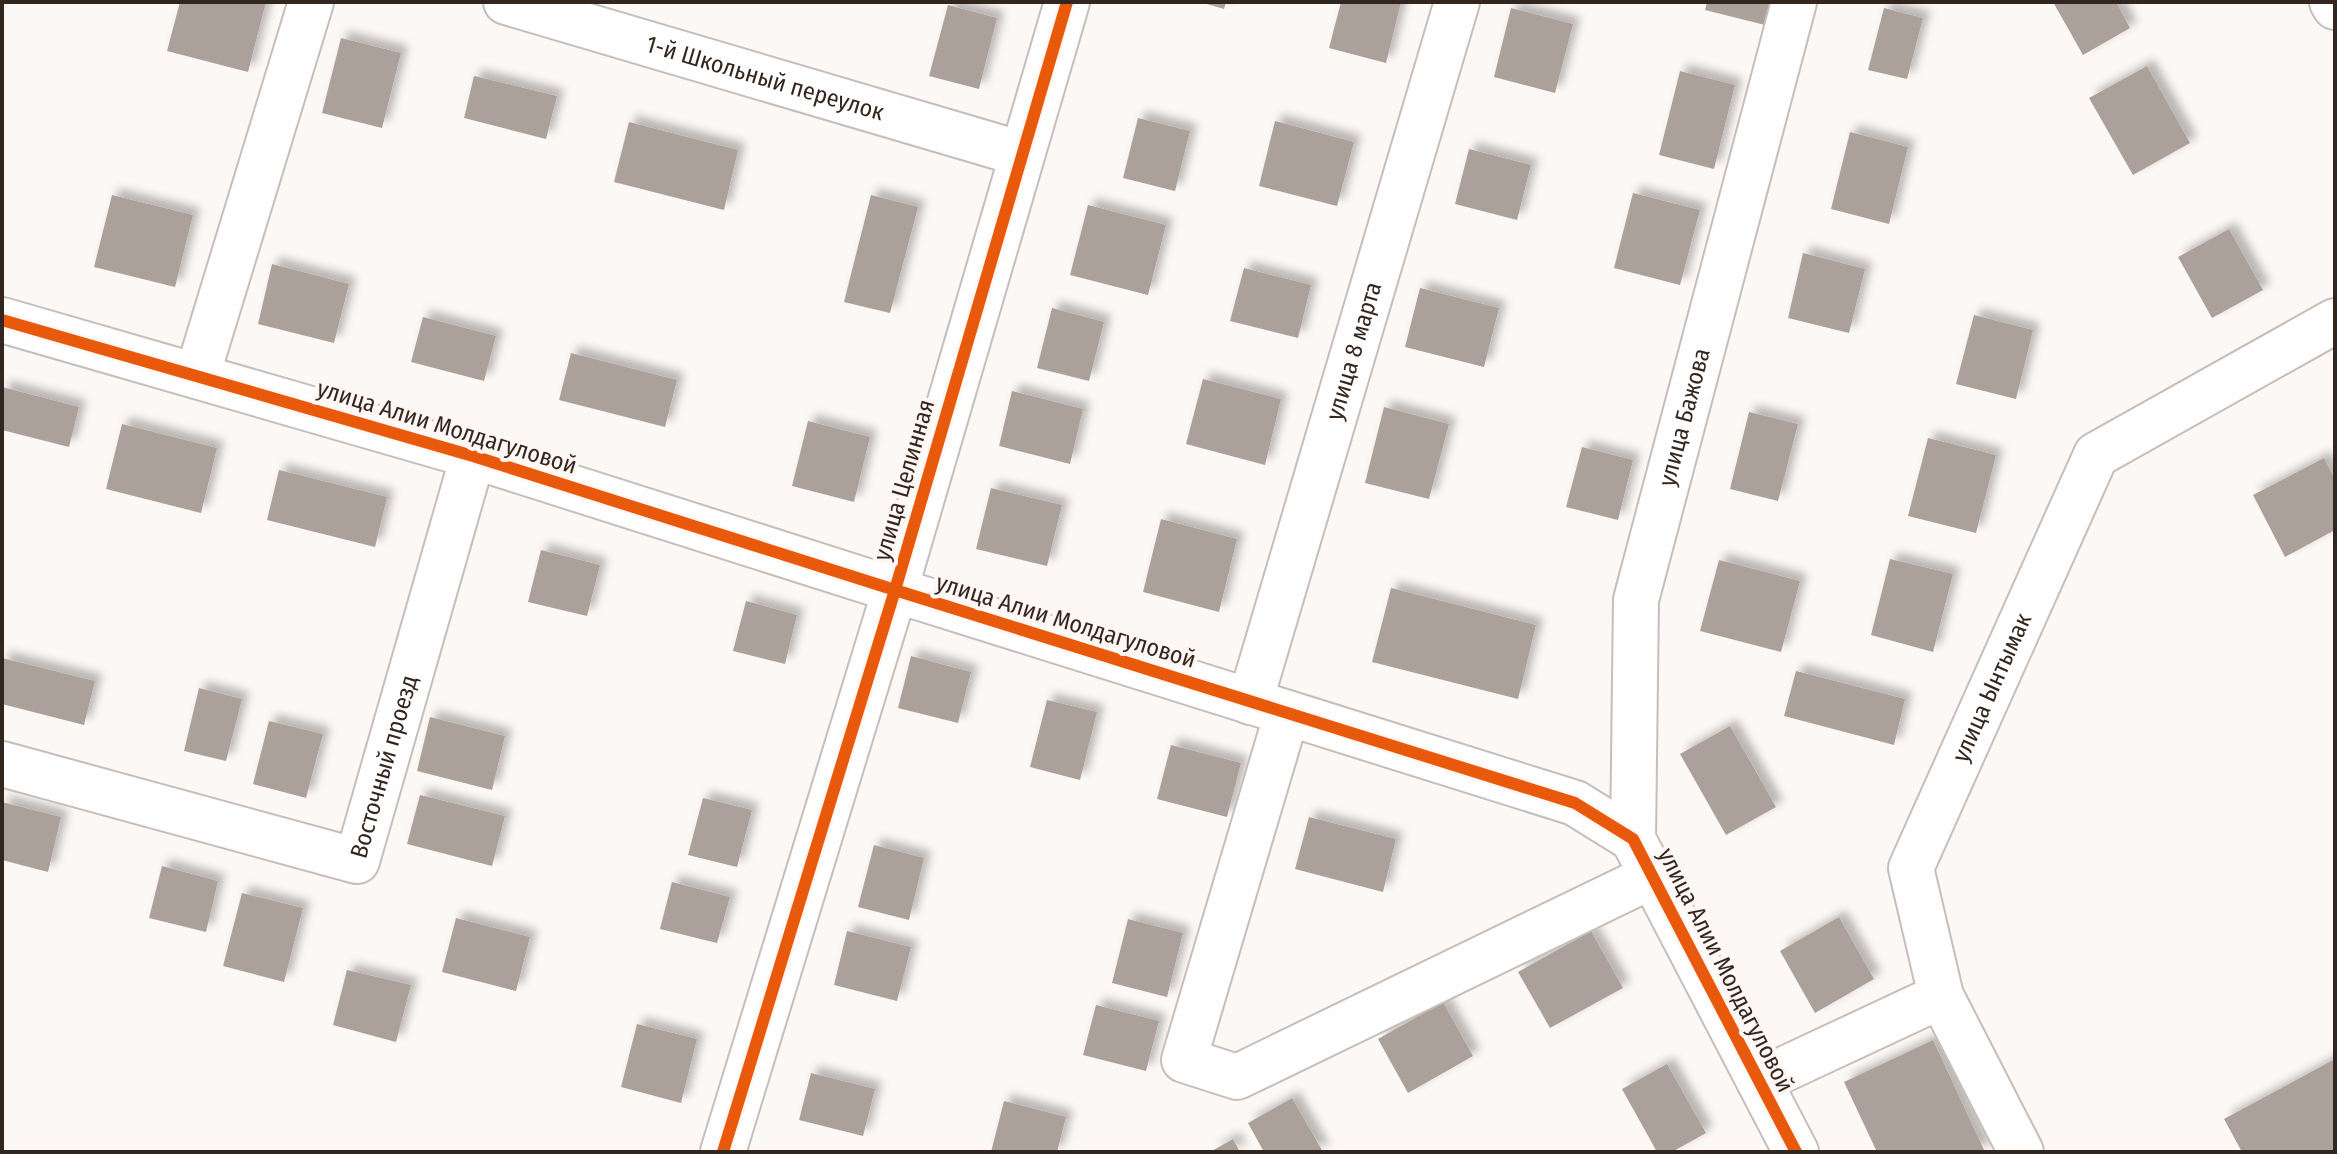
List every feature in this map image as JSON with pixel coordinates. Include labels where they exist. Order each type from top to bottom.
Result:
[{"type":"street","points":[[197,376],[311,2]]},
{"type":"street","name":"1-й Школьный переулок","points":[[506,2],[1022,154]]},
{"type":"street","name":"улица Целинная","points":[[723,1152],[895,590],[1067,2]]},
{"type":"street","name":"улица 8 марта","points":[[1457,2],[1268,707],[1184,1060],[1237,1077],[1642,858]]},
{"type":"street","name":"улица Бажова","points":[[1642,858],[1636,600],[1794,2]]},
{"type":"street","name":"улица Алии Молдагуловой","points":[[2,320],[473,456],[1575,803],[1642,858],[1796,1152]]},
{"type":"street","name":"улица Ынтымак","points":[[2021,1152],[1941,996],[1911,868],[2096,455],[2335,321]]},
{"type":"street","name":"Восточный проезд","points":[[2,764],[357,861],[473,456]]},
{"type":"street","points":[[1759,1081],[1941,996]]},
{"type":"building","points":[[180,2],[266,2],[248,72],[167,51]]},
{"type":"building","points":[[1200,2],[1226,2],[1224,9]]},
{"type":"building","points":[[1341,2],[1401,2],[1386,63],[1329,48]]},
{"type":"building","points":[[1707,2],[1771,2],[1765,25],[1705,10]]},
{"type":"building","points":[[2053,2],[2116,2],[2130,28],[2083,55]]},
{"type":"building","points":[[948,5],[997,18],[979,89],[929,76]]},
{"type":"building","points":[[1511,8],[1573,24],[1555,93],[1494,77]]},
{"type":"building","points":[[1884,8],[1923,18],[1907,79],[1868,70]]},
{"type":"building","points":[[341,38],[401,53],[382,128],[322,113]]},
{"type":"building","points":[[2147,66],[2190,143],[2133,175],[2089,98]]},
{"type":"building","points":[[1680,71],[1735,85],[1714,169],[1659,155]]},
{"type":"building","points":[[474,76],[557,96],[546,139],[464,118]]},
{"type":"building","points":[[1138,118],[1190,131],[1175,191],[1123,178]]},
{"type":"building","points":[[1275,121],[1354,142],[1337,206],[1259,186]]},
{"type":"building","points":[[629,122],[738,150],[724,210],[614,182]]},
{"type":"building","points":[[1850,132],[1908,147],[1889,224],[1831,209]]},
{"type":"building","points":[[1469,149],[1531,165],[1517,220],[1455,204]]},
{"type":"building","points":[[1633,193],[1700,210],[1680,285],[1614,268]]},
{"type":"building","points":[[112,195],[193,215],[175,287],[94,267]]},
{"type":"building","points":[[871,195],[918,207],[890,313],[844,302]]},
{"type":"building","points":[[1088,205],[1166,225],[1148,295],[1070,275]]},
{"type":"building","points":[[2229,229],[2263,290],[2212,318],[2178,257]]},
{"type":"building","points":[[1803,253],[1865,269],[1849,333],[1788,318]]},
{"type":"building","points":[[272,264],[349,284],[334,343],[258,324]]},
{"type":"building","points":[[1244,268],[1311,285],[1298,338],[1230,321]]},
{"type":"building","points":[[1420,288],[1499,308],[1484,367],[1405,347]]},
{"type":"building","points":[[1052,308],[1104,322],[1089,381],[1037,368]]},
{"type":"building","points":[[1974,315],[2033,330],[2016,399],[1956,384]]},
{"type":"building","points":[[423,317],[496,336],[484,381],[411,362]]},
{"type":"building","points":[[571,353],[677,380],[665,427],[559,400]]},
{"type":"building","points":[[1203,379],[1281,399],[1265,465],[1186,444]]},
{"type":"building","points":[[2,387],[79,407],[69,447],[2,430]]},
{"type":"building","points":[[1012,391],[1083,409],[1070,464],[999,446]]},
{"type":"building","points":[[1384,407],[1449,424],[1429,499],[1365,483]]},
{"type":"building","points":[[1749,412],[1798,424],[1778,501],[1730,489]]},
{"type":"building","points":[[808,421],[870,437],[854,502],[792,486]]},
{"type":"building","points":[[122,424],[217,448],[201,513],[106,489]]},
{"type":"building","points":[[1928,438],[1996,455],[1976,533],[1908,516]]},
{"type":"building","points":[[1582,447],[1633,460],[1618,520],[1566,507]]},
{"type":"building","points":[[2324,458],[2335,479],[2335,530],[2285,557],[2253,495]]},
{"type":"building","points":[[279,470],[387,497],[375,547],[267,520]]},
{"type":"building","points":[[991,488],[1062,505],[1047,566],[976,549]]},
{"type":"building","points":[[1161,519],[1237,539],[1219,612],[1143,592]]},
{"type":"building","points":[[541,550],[600,565],[587,616],[528,602]]},
{"type":"building","points":[[1890,559],[1953,574],[1933,652],[1871,635]]},
{"type":"building","points":[[1719,560],[1800,581],[1781,652],[1700,631]]},
{"type":"building","points":[[1391,588],[1536,625],[1518,699],[1372,662]]},
{"type":"building","points":[[746,601],[797,615],[785,664],[733,651]]},
{"type":"building","points":[[911,656],[971,672],[958,723],[898,708]]},
{"type":"building","points":[[2,658],[95,681],[84,725],[2,704]]},
{"type":"building","points":[[1796,671],[1905,699],[1894,745],[1784,716]]},
{"type":"building","points":[[199,688],[242,699],[226,761],[184,751]]},
{"type":"building","points":[[1047,700],[1097,712],[1080,780],[1030,767]]},
{"type":"building","points":[[430,717],[505,736],[492,790],[417,771]]},
{"type":"building","points":[[269,721],[323,734],[306,798],[253,784]]},
{"type":"building","points":[[1730,726],[1776,807],[1726,835],[1680,754]]},
{"type":"building","points":[[1171,745],[1241,763],[1227,817],[1157,799]]},
{"type":"building","points":[[420,795],[505,816],[492,866],[407,844]]},
{"type":"building","points":[[703,798],[752,810],[737,867],[688,855]]},
{"type":"building","points":[[2,802],[61,817],[48,872],[2,860]]},
{"type":"building","points":[[1309,817],[1396,839],[1383,892],[1295,869]]},
{"type":"building","points":[[874,845],[924,858],[909,920],[858,907]]},
{"type":"building","points":[[162,866],[218,881],[206,932],[149,918]]},
{"type":"building","points":[[672,882],[730,897],[717,943],[660,929]]},
{"type":"building","points":[[242,893],[303,908],[284,982],[223,966]]},
{"type":"building","points":[[1839,917],[1874,979],[1815,1013],[1780,951]]},
{"type":"building","points":[[456,918],[530,937],[516,991],[442,972]]},
{"type":"building","points":[[1128,919],[1183,933],[1167,997],[1112,983]]},
{"type":"building","points":[[847,931],[911,947],[897,1001],[834,985]]},
{"type":"building","points":[[1591,931],[1623,988],[1550,1028],[1518,972]]},
{"type":"building","points":[[347,970],[411,985],[396,1042],[333,1025]]},
{"type":"building","points":[[1443,1002],[1473,1056],[1408,1093],[1378,1039]]},
{"type":"building","points":[[1096,1005],[1159,1021],[1146,1071],[1083,1055]]},
{"type":"building","points":[[637,1024],[697,1039],[681,1103],[621,1087]]},
{"type":"building","points":[[1933,1040],[1985,1152],[1877,1152],[1844,1082]]},
{"type":"building","points":[[2335,1059],[2335,1152],[2242,1152],[2224,1119]]},
{"type":"building","points":[[1667,1064],[1706,1133],[1672,1152],[1657,1152],[1622,1089]]},
{"type":"building","points":[[811,1073],[875,1089],[863,1136],[799,1120]]},
{"type":"building","points":[[1292,1098],[1323,1152],[1264,1152],[1248,1123]]},
{"type":"building","points":[[1004,1101],[1066,1117],[1057,1152],[991,1152]]},
{"type":"building","points":[[1233,1139],[1240,1152],[1210,1152]]},
{"type":"cycle path","points":[[723,1152],[895,590],[1067,2]]},
{"type":"cycle path","points":[[2,320],[473,456],[1575,803],[1633,839],[1796,1152]]}]
